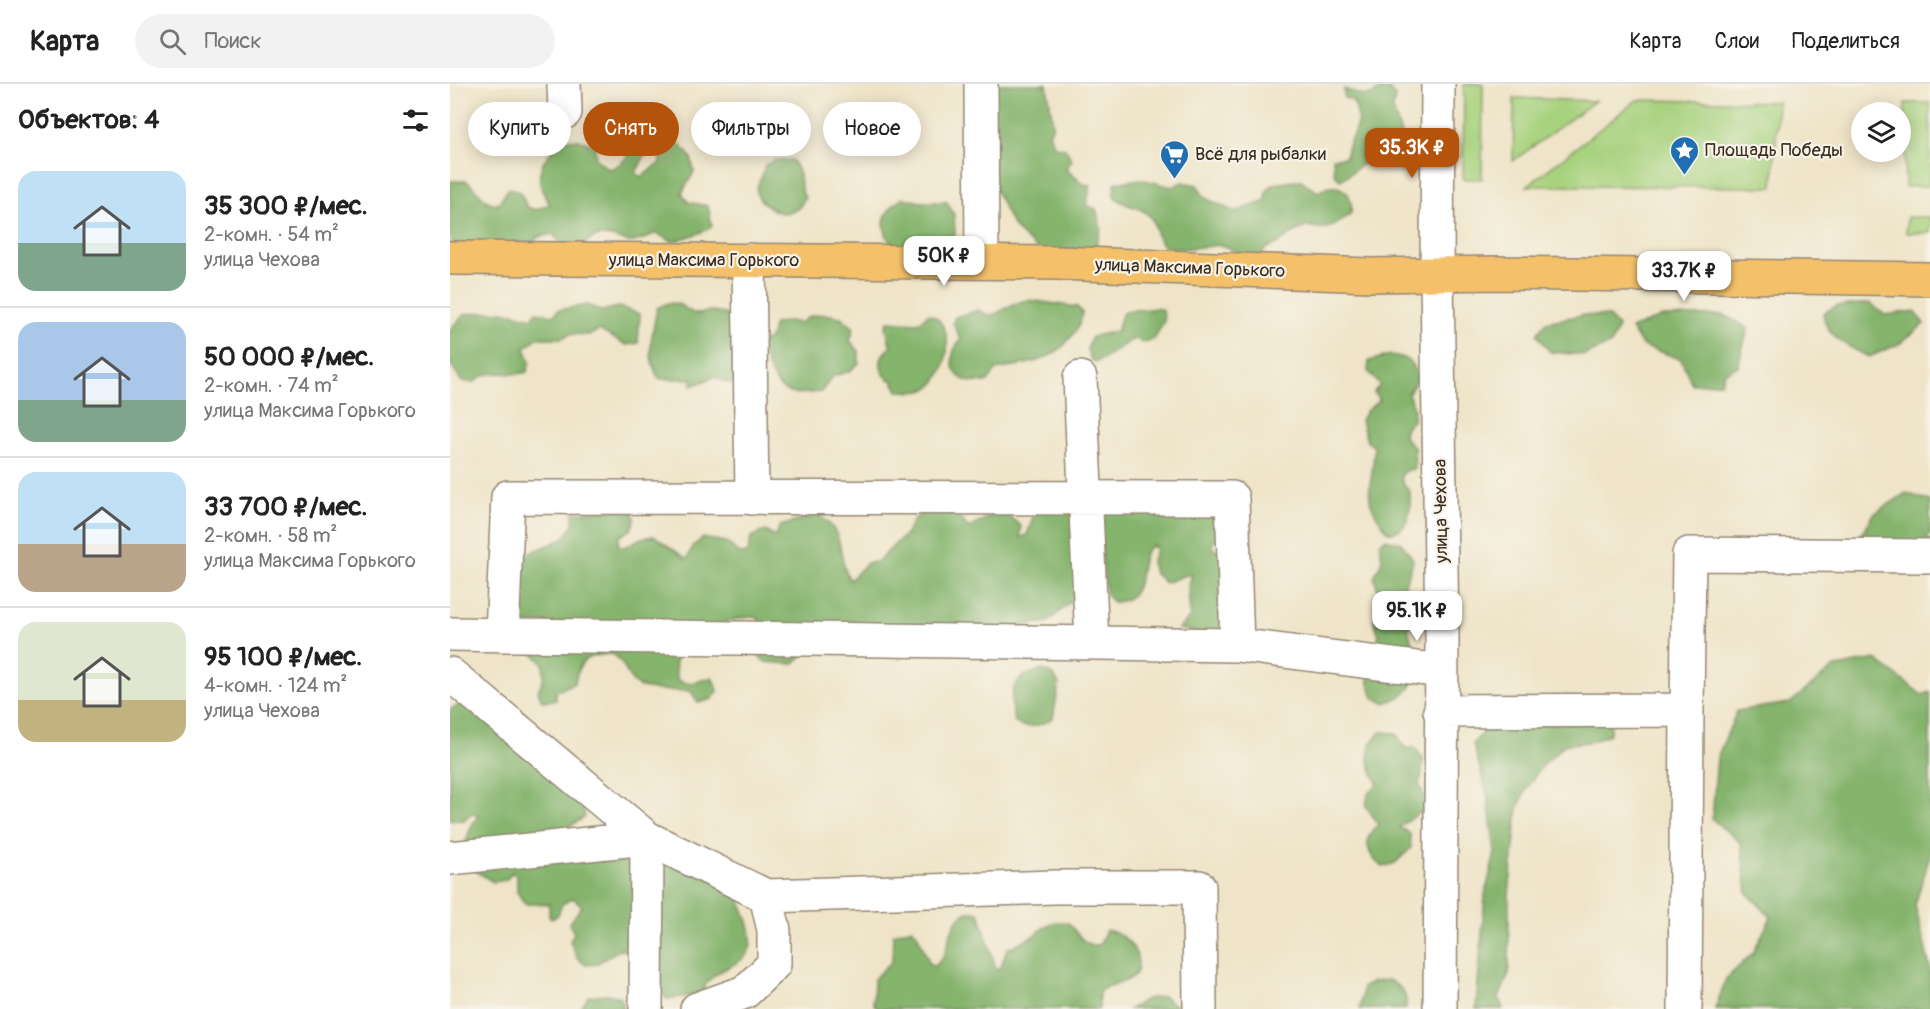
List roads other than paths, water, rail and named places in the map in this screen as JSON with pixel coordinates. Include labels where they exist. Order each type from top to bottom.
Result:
[{"type":"main road","name":"улица Максима Горького","points":[[450,258],[982,262],[1371,275],[1930,279]]},
{"type":"street","points":[[981,84],[982,262]]},
{"type":"street","name":"улица Чехова","points":[[1438,84],[1440,1009]]},
{"type":"street","points":[[750,260],[752,498]]},
{"type":"street","points":[[1080,378],[1083,498],[1092,643]]},
{"type":"street","points":[[502,635],[508,497],[1232,498],[1237,645]]},
{"type":"street","points":[[1684,1009],[1689,554],[1930,556]]},
{"type":"street","points":[[450,634],[1237,645],[1441,671]]},
{"type":"street","points":[[450,674],[647,838],[766,896],[1055,887],[1199,887],[1200,1009]]},
{"type":"street","points":[[1440,711],[1687,710]]},
{"type":"street","points":[[450,858],[647,838]]},
{"type":"street","points":[[646,1009],[647,838]]},
{"type":"street","points":[[697,1009],[745,992],[774,964],[774,930],[766,896]]},
{"type":"place","name":"Площадь Победы","points":[[1684,176]]},
{"type":"place","name":"Всё для рыбалки","points":[[1174,180]]}]
